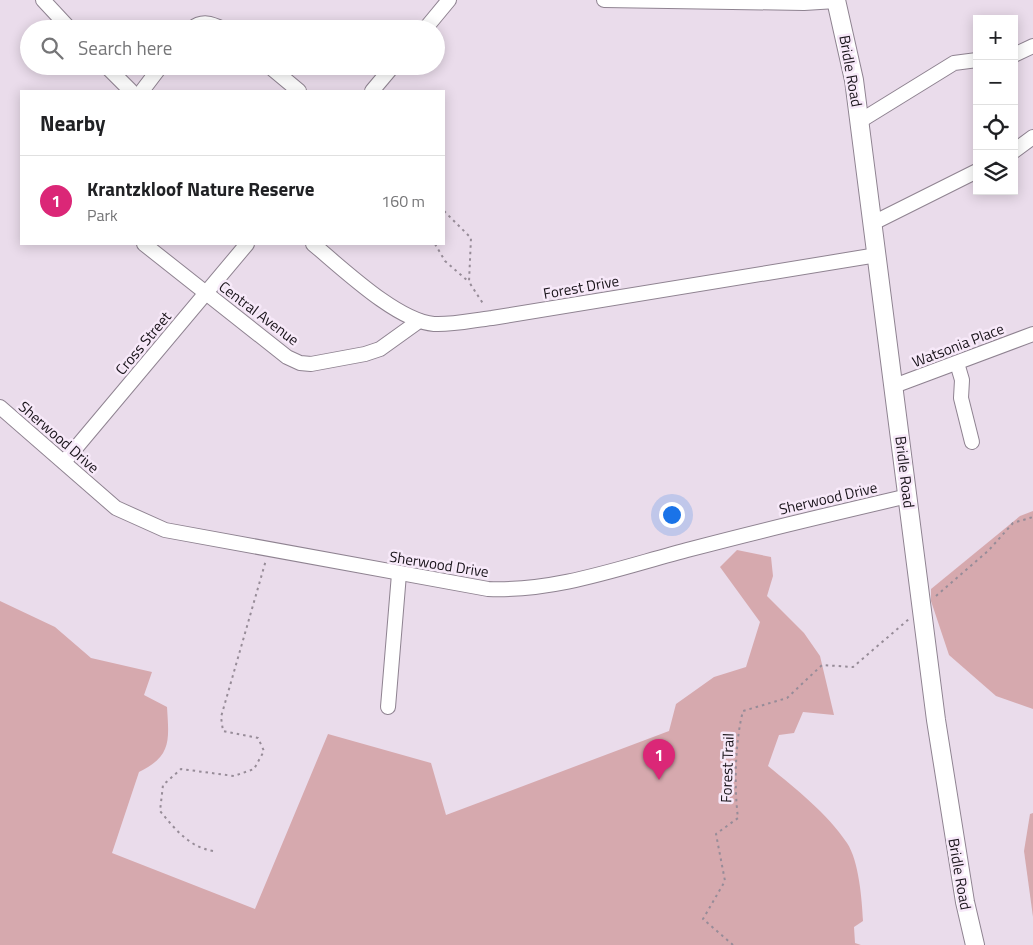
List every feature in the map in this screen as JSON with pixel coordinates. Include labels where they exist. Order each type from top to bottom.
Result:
[{"type":"main road","name":"Bridle Road","points":[[836,0],[846,40],[860,121],[944,776],[965,902],[975,945]]},
{"type":"street","points":[[43,0],[62,20]]},
{"type":"street","points":[[432,20],[449,0]]},
{"type":"street","points":[[604,0],[796,4],[836,0]]},
{"type":"street","points":[[1018,53],[1033,46]]},
{"type":"street","points":[[860,121],[954,63],[973,61]]},
{"type":"street","points":[[115,75],[130,90]]},
{"type":"street","points":[[143,90],[154,75]]},
{"type":"street","points":[[280,75],[298,90]]},
{"type":"street","points":[[373,90],[385,75]]},
{"type":"street","points":[[1015,150],[1033,137]]},
{"type":"street","points":[[873,223],[973,174]]},
{"type":"street","name":"Central Avenue","points":[[145,245],[287,357],[300,364],[365,354],[380,349],[419,321]]},
{"type":"street","name":"Cross Street","points":[[64,462],[246,245]]},
{"type":"street","name":"Forest Drive","points":[[314,245],[389,305],[419,321],[435,324],[492,318],[877,255]]},
{"type":"street","name":"Watsonia Place","points":[[894,386],[1033,334]]},
{"type":"street","points":[[957,363],[962,380],[961,398],[972,442]]},
{"type":"street","name":"Sherwood Drive","points":[[0,407],[116,508],[165,530],[269,551],[488,589],[534,588],[615,570],[821,515],[908,496]]},
{"type":"street","points":[[388,707],[399,574]]},
{"type":"path","points":[[445,212],[471,238],[469,282]]},
{"type":"path","points":[[436,245],[445,261],[469,282],[492,318]]},
{"type":"path","name":"Forest Trail","points":[[733,945],[703,919],[725,881],[716,834],[738,818],[736,802],[737,732],[743,711],[787,698],[822,665],[853,667],[989,550],[1013,523],[1033,517]]},
{"type":"path","points":[[213,851],[204,849],[183,837],[160,811],[163,785],[181,769],[234,776],[254,769],[264,751],[258,738],[223,731],[221,717],[269,551]]},
{"type":"shaded area","points":[[1033,511],[1033,709],[996,696],[949,655],[931,601],[931,589],[1020,516]]},
{"type":"shaded area","points":[[737,550],[771,557],[773,576],[767,596],[804,633],[820,656],[834,715],[803,712],[794,733],[779,735],[768,766],[821,812],[847,843],[854,860],[862,902],[863,921],[854,927],[855,943],[861,945],[0,945],[0,601],[55,627],[91,658],[152,672],[144,695],[167,707],[168,738],[163,753],[158,760],[139,772],[112,853],[255,909],[328,734],[431,763],[446,815],[669,731],[676,704],[714,677],[746,667],[760,622],[720,567]]},
{"type":"shaded area","points":[[1033,813],[1033,917],[1024,851],[1030,814]]},
{"type":"place","name":"Krantzkloof Nature Reserve","points":[[659,780]]}]
